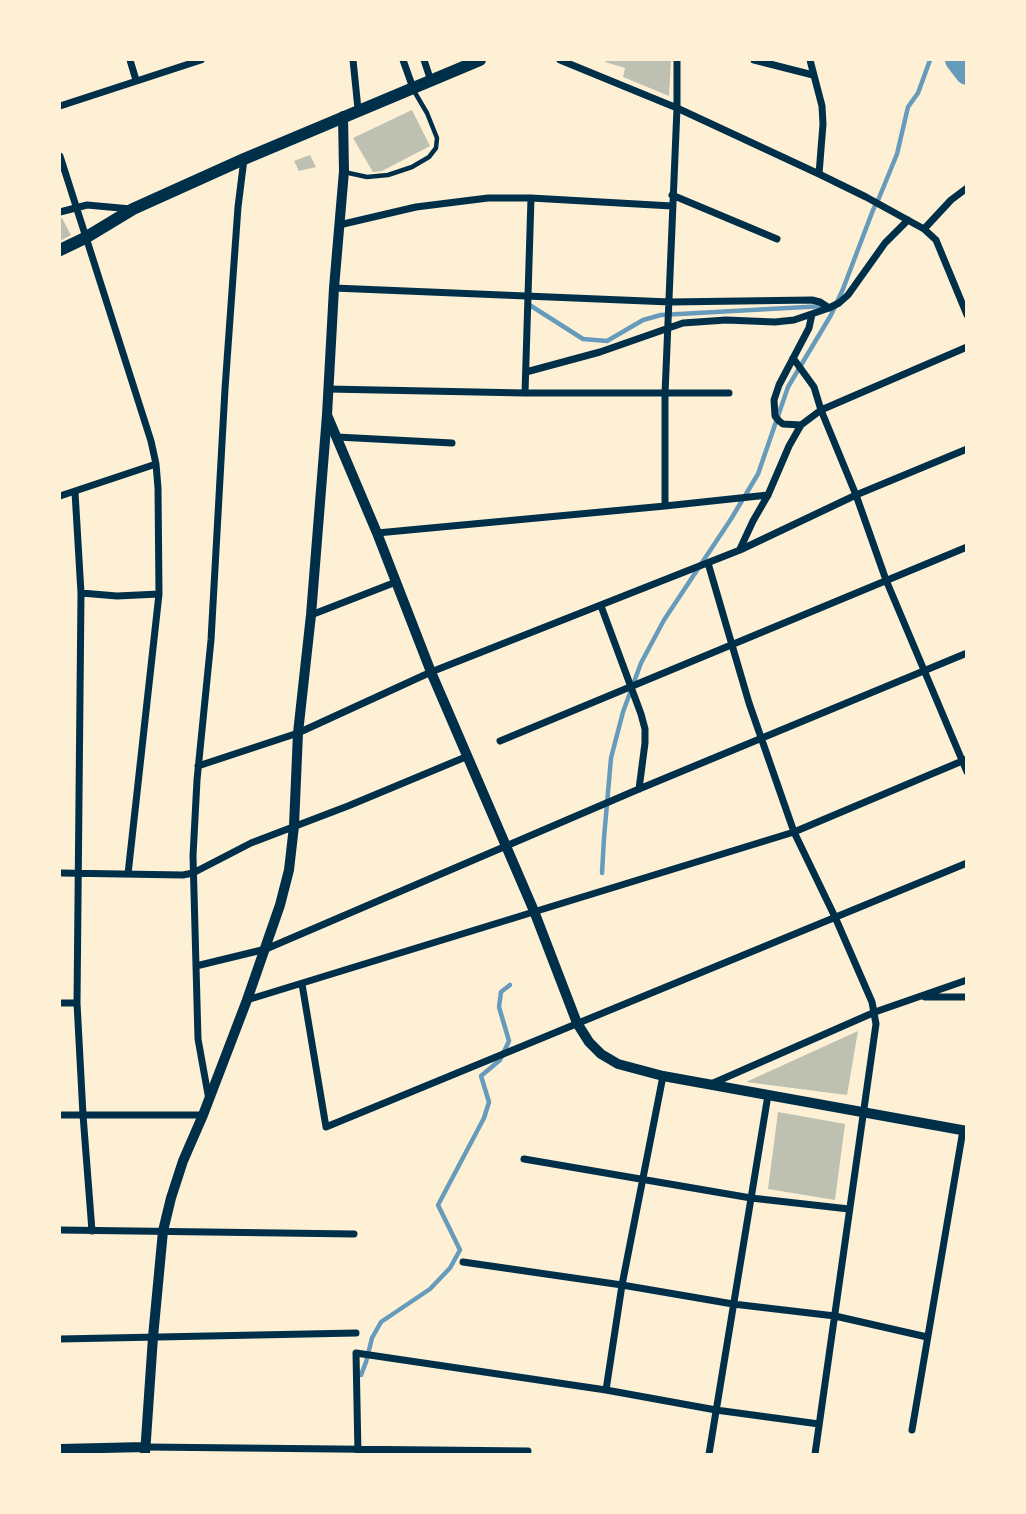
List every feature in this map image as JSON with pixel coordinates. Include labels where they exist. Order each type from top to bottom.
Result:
[{"type":"main road","points":[[60,250],[133,209],[358,109],[480,60]]},
{"type":"main road","points":[[343,116],[344,171],[327,415],[534,911],[577,1023],[589,1042],[618,1065],[709,1085],[965,1130]]},
{"type":"street","points":[[130,60],[136,80]]},
{"type":"street","points":[[60,106],[201,60]]},
{"type":"street","points":[[353,60],[358,109]]},
{"type":"street","points":[[403,60],[413,88]]},
{"type":"street","points":[[424,60],[430,81]]},
{"type":"street","points":[[560,60],[677,108],[819,174],[924,229],[936,240],[967,315]]},
{"type":"street","points":[[665,506],[677,60]]},
{"type":"street","points":[[754,60],[813,75]]},
{"type":"street","points":[[810,60],[822,106],[819,174]]},
{"type":"street","points":[[60,156],[156,464],[159,594],[128,874]]},
{"type":"street","points":[[209,1100],[198,1039],[193,873],[198,766],[211,640],[225,389],[244,159]]},
{"type":"street","points":[[924,229],[951,200],[967,188]]},
{"type":"street","points":[[673,195],[777,239]]},
{"type":"street","points":[[339,225],[416,207],[488,198],[672,206]]},
{"type":"street","points":[[525,393],[531,198]]},
{"type":"street","points":[[60,212],[87,205],[133,209]]},
{"type":"street","points":[[526,372],[600,352],[669,326],[701,321],[794,320],[829,308],[848,295],[885,243],[908,220]]},
{"type":"street","points":[[334,288],[670,302],[812,300],[829,308]]},
{"type":"street","points":[[801,425],[783,424],[775,416],[774,400],[812,314]]},
{"type":"street","points":[[740,550],[801,425],[821,411],[967,347]]},
{"type":"street","points":[[793,358],[814,387],[886,580],[967,772]]},
{"type":"street","points":[[328,389],[729,393]]},
{"type":"street","points":[[145,1451],[163,1231],[171,1198],[266,948],[289,870],[294,826],[298,733],[311,615],[327,415]]},
{"type":"street","points":[[337,437],[452,443]]},
{"type":"street","points":[[198,766],[298,733],[432,672],[740,550],[856,495],[967,449]]},
{"type":"street","points":[[60,496],[156,464]]},
{"type":"street","points":[[75,492],[80,593],[77,1003],[92,1231]]},
{"type":"street","points":[[377,534],[768,495]]},
{"type":"street","points":[[500,741],[967,547]]},
{"type":"street","points":[[708,563],[745,691],[794,832],[835,917],[875,1012],[876,1024],[865,1113],[815,1454]]},
{"type":"street","points":[[311,615],[396,582]]},
{"type":"street","points":[[80,593],[117,596],[159,594]]},
{"type":"street","points":[[601,606],[645,729],[639,789]]},
{"type":"street","points":[[196,966],[266,948],[967,653]]},
{"type":"street","points":[[60,873],[193,873],[251,843],[468,756]]},
{"type":"street","points":[[247,1000],[794,832],[964,760]]},
{"type":"street","points":[[302,984],[326,1127],[967,863]]},
{"type":"street","points":[[709,1085],[875,1012],[967,980]]},
{"type":"street","points":[[918,998],[967,997]]},
{"type":"street","points":[[60,1003],[77,1003]]},
{"type":"street","points":[[606,1390],[622,1285],[663,1076]]},
{"type":"street","points":[[709,1454],[768,1095]]},
{"type":"street","points":[[60,1115],[203,1115]]},
{"type":"street","points":[[912,1430],[965,1130]]},
{"type":"street","points":[[524,1159],[751,1198],[849,1209]]},
{"type":"street","points":[[60,1230],[354,1234]]},
{"type":"street","points":[[463,1262],[733,1304],[835,1316],[928,1337]]},
{"type":"street","points":[[60,1339],[356,1332]]},
{"type":"street","points":[[358,1451],[356,1353],[819,1424]]},
{"type":"street","points":[[60,1449],[528,1451]]},
{"type":"lane","points":[[344,171],[367,177],[388,175],[412,167],[429,157],[436,148],[436,138],[413,88]]},
{"type":"building","points":[[671,60],[669,96],[623,77],[625,68],[605,62]]},
{"type":"building","points":[[412,110],[430,146],[382,171],[373,172],[353,138]]},
{"type":"building","points":[[310,155],[316,167],[299,171],[294,161]]},
{"type":"building","points":[[60,218],[71,235],[60,241]]},
{"type":"building","points":[[858,1031],[847,1095],[746,1082]]},
{"type":"building","points":[[778,1112],[845,1124],[835,1200],[768,1189]]},
{"type":"waterway","points":[[602,873],[611,758],[623,712],[641,663],[664,620],[758,474],[788,387],[831,315],[843,289],[897,154],[908,107],[918,93],[930,60]]},
{"type":"waterway","points":[[957,60],[967,73]]},
{"type":"waterway","points":[[528,304],[583,339],[607,341],[643,320],[661,315],[824,306]]},
{"type":"waterway","points":[[361,1375],[372,1338],[381,1322],[430,1289],[450,1268],[460,1250],[438,1205],[484,1118],[489,1102],[481,1076],[500,1060],[509,1041],[499,1007],[501,992],[510,985]]}]
